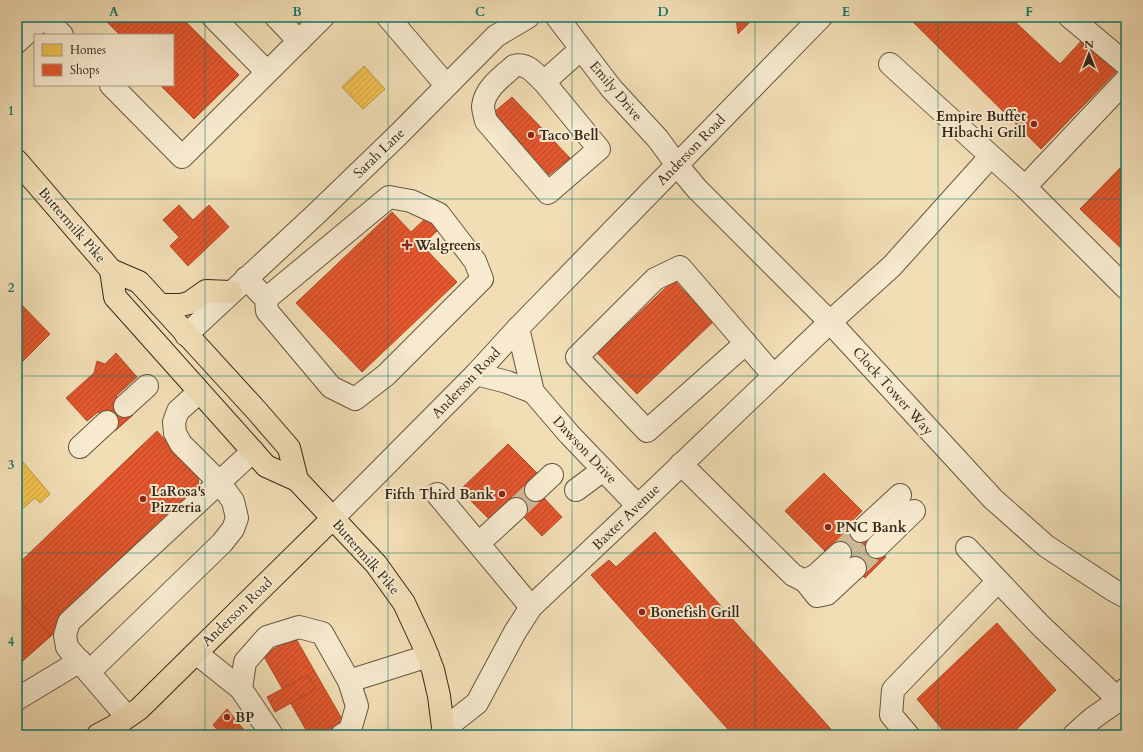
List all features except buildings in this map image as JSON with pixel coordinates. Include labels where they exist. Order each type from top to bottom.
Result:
[{"type":"main road","name":"Buttermilk Pike","points":[[17,161],[111,270],[139,282],[290,448],[297,480]]},
{"type":"main road","name":"Buttermilk Pike","points":[[111,270],[115,297],[199,392],[266,466],[297,480],[376,564],[404,603],[428,656],[433,670],[444,732]]},
{"type":"main road","points":[[160,305],[181,305],[190,303],[206,291],[239,285]]},
{"type":"main road","name":"Anderson Road","points":[[98,735],[113,728],[139,708],[333,518]]},
{"type":"street","points":[[17,42],[44,17],[61,34]]},
{"type":"street","points":[[213,17],[267,72]]},
{"type":"street","points":[[276,17],[299,40]]},
{"type":"street","points":[[112,86],[182,157],[323,17]]},
{"type":"street","points":[[388,17],[446,85]]},
{"type":"street","name":"Sarah Lane","points":[[186,335],[372,160],[496,36],[528,17]]},
{"type":"street","name":"Emily Drive","points":[[556,17],[611,88],[658,139],[677,165]]},
{"type":"street","name":"Anderson Road","points":[[333,518],[476,374],[518,328],[821,17]]},
{"type":"street","points":[[1070,17],[1126,64]]},
{"type":"street","points":[[544,82],[581,49]]},
{"type":"street","points":[[890,64],[990,157],[1025,187],[1126,288]]},
{"type":"street","points":[[526,65],[544,82],[599,149],[548,193],[486,122],[483,107],[484,99],[489,89],[514,66],[526,65]]},
{"type":"street","points":[[1025,187],[1126,80]]},
{"type":"street","name":"Baxter Avenue","points":[[444,732],[477,703],[509,646],[515,632],[531,607],[830,322],[892,266],[990,157]]},
{"type":"street","name":"Clock Tower Way","points":[[677,165],[697,189],[830,322],[993,499],[1046,546],[1126,597]]},
{"type":"street","points":[[389,197],[411,201],[439,214],[475,262],[482,279],[386,375],[355,399],[331,387],[267,311],[266,299],[389,197]]},
{"type":"street","points":[[746,343],[647,432],[577,357],[655,279],[680,267],[746,343],[774,376]]},
{"type":"street","points":[[239,285],[266,299]]},
{"type":"street","name":"Dawson Drive","points":[[518,328],[533,392],[569,434],[638,506]]},
{"type":"street","name":"Dawson Drive","points":[[476,374],[507,382],[533,392]]},
{"type":"street","points":[[125,406],[147,386]]},
{"type":"street","points":[[17,699],[84,667],[222,543],[233,529],[237,518],[233,501],[219,482],[181,444],[175,433],[174,422],[178,411],[199,392]]},
{"type":"street","points":[[80,447],[107,422]]},
{"type":"street","points":[[127,717],[67,646],[65,635],[69,622],[253,451]]},
{"type":"street","points":[[681,464],[817,596],[827,594],[855,568]]},
{"type":"street","points":[[576,490],[604,470]]},
{"type":"street","points":[[536,490],[552,475]]},
{"type":"street","points":[[437,494],[531,607]]},
{"type":"street","points":[[861,531],[900,495]]},
{"type":"street","points":[[479,543],[516,508]]},
{"type":"street","points":[[877,547],[914,511]]},
{"type":"street","points":[[967,548],[1041,626],[1122,694],[1074,735]]},
{"type":"street","points":[[799,578],[816,575],[840,553]]},
{"type":"street","points":[[509,581],[515,632]]},
{"type":"street","points":[[908,735],[891,715],[893,690],[998,581]]},
{"type":"street","points":[[241,689],[245,662],[267,637],[299,627],[322,634],[349,682],[357,706],[350,730],[342,735]]},
{"type":"street","points":[[196,653],[241,689],[272,735]]},
{"type":"street","points":[[349,682],[428,656]]},
{"type":"tunnel","points":[[516,509],[536,490]]},
{"type":"tunnel","points":[[840,553],[861,531]]},
{"type":"tunnel","points":[[855,568],[877,547]]},
{"type":"place","name":"Empire Buffet Hibachi Grill","points":[[1034,124]]},
{"type":"place","name":"Taco Bell","points":[[531,135]]},
{"type":"place","name":"Walgreens","points":[[407,245]]},
{"type":"place","name":"Fifth Third Bank","points":[[502,494]]},
{"type":"place","name":"LaRosa's Pizzeria","points":[[143,499]]},
{"type":"place","name":"PNC Bank","points":[[828,527]]},
{"type":"place","name":"Bonefish Grill","points":[[642,612]]},
{"type":"place","name":"BP","points":[[227,717]]}]
